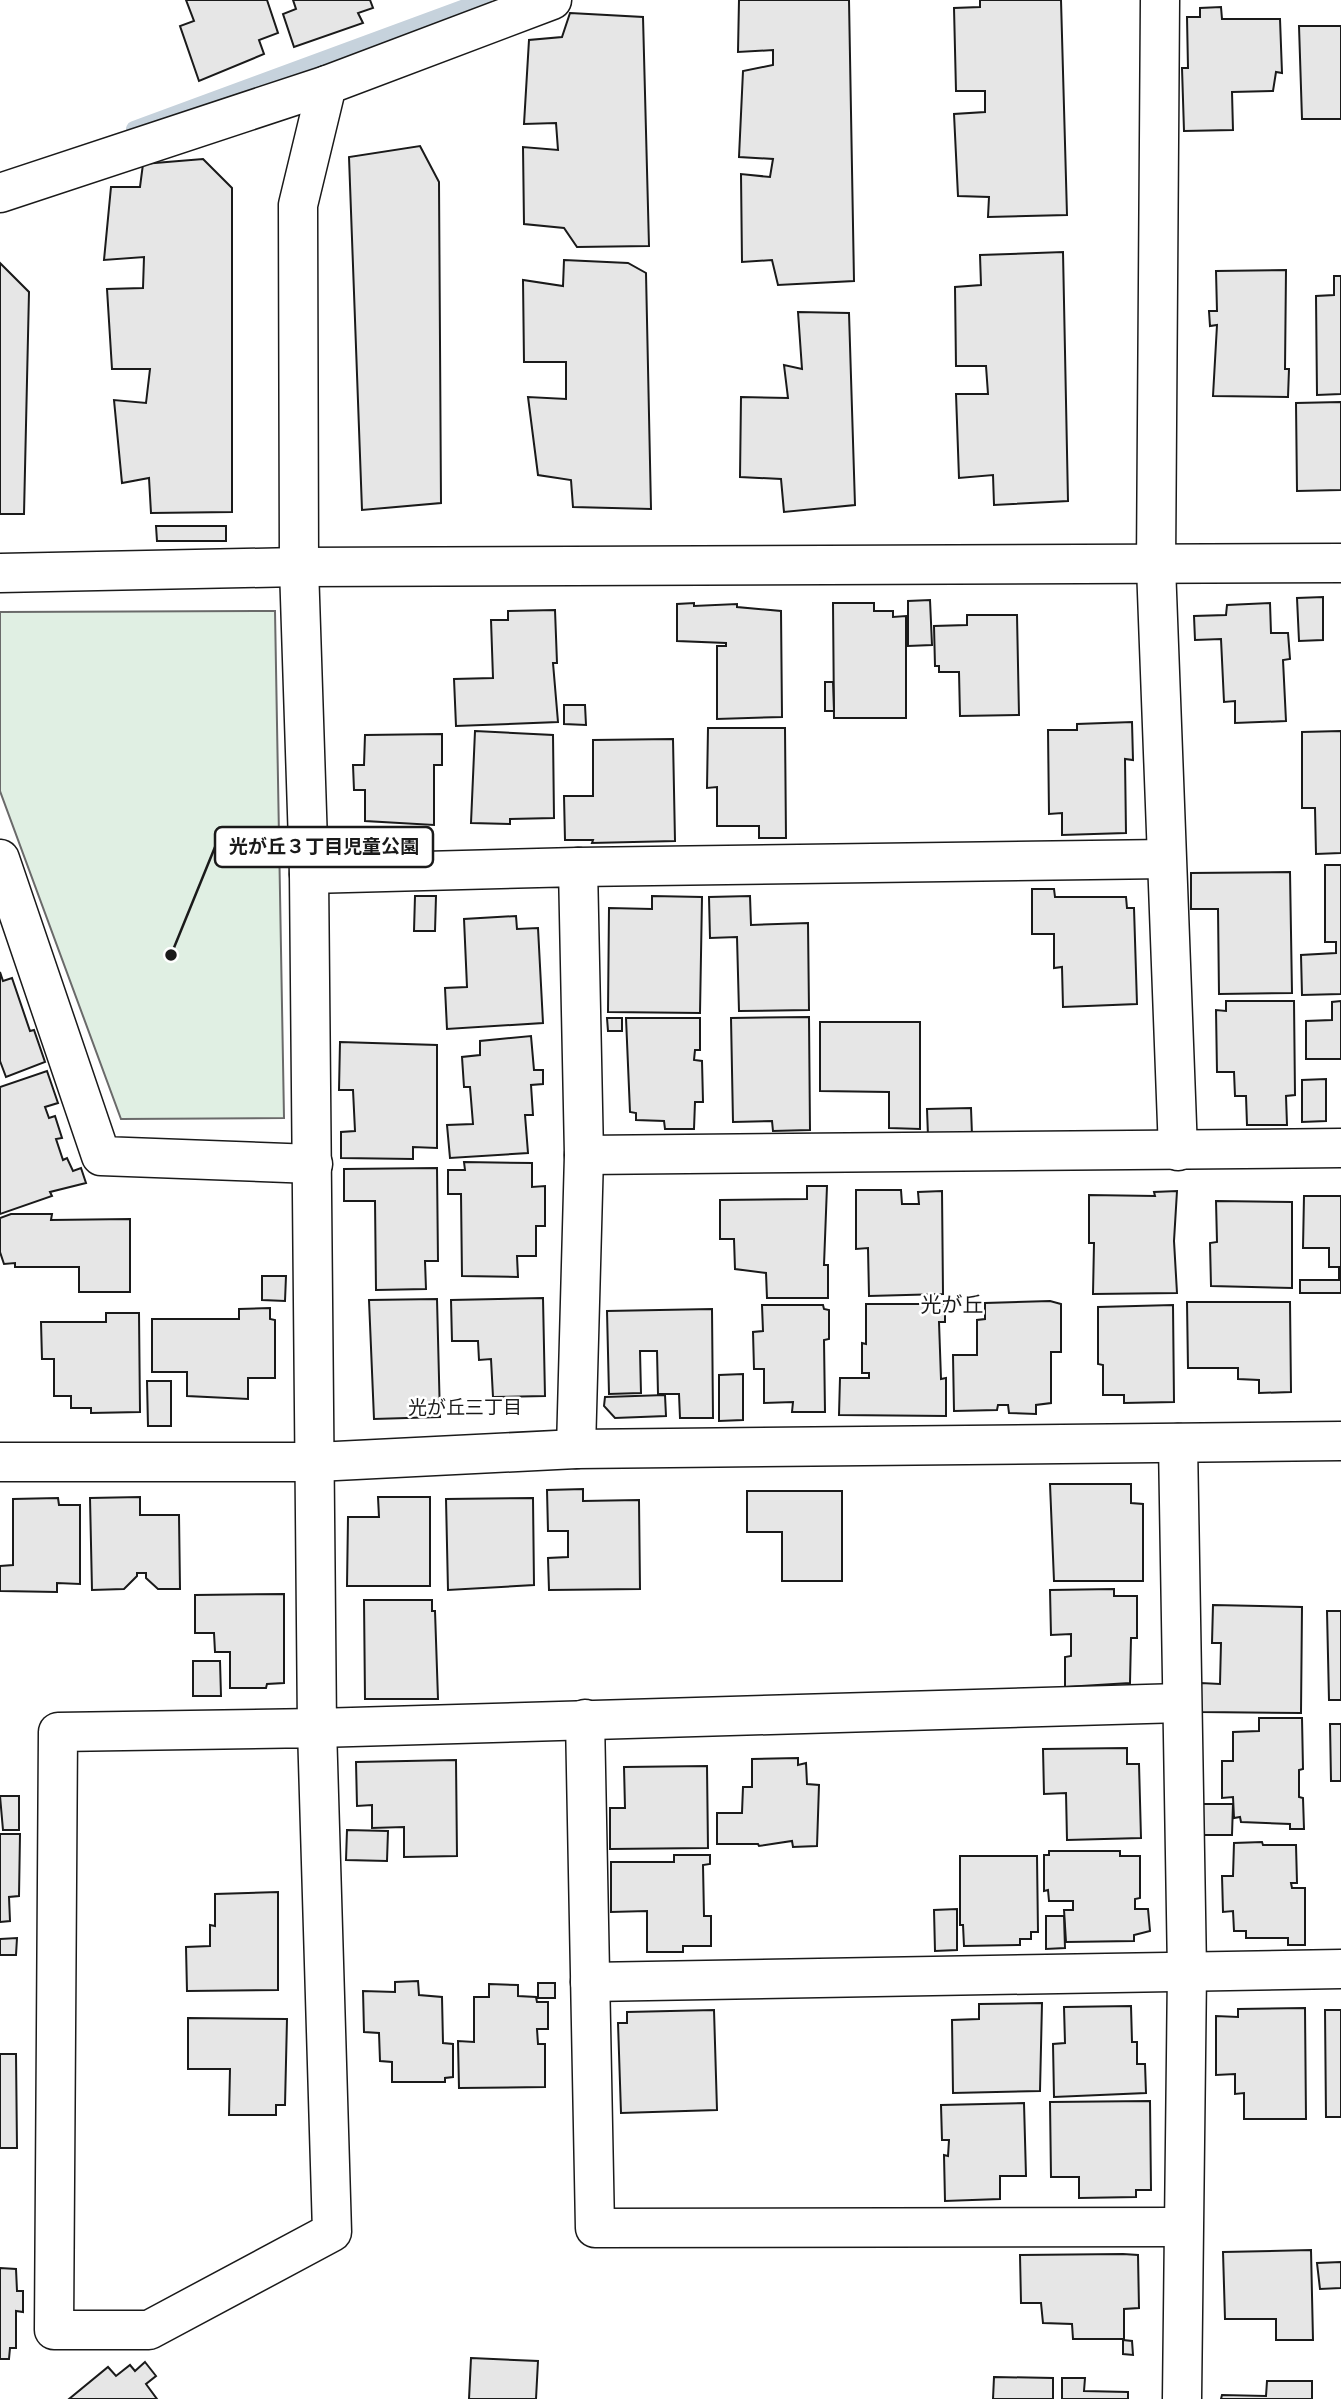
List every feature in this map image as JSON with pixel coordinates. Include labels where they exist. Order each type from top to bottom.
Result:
[{"type":"street","points":[[0,192],[327,85],[552,0]]},
{"type":"street","points":[[1160,0],[1156,566],[1178,1151]]},
{"type":"street","points":[[327,85],[298,205],[299,567],[309,874],[317,1728],[332,2232],[149,2330],[54,2330],[58,1732],[317,1728],[1181,1703]]},
{"type":"street","points":[[0,573],[299,567],[1156,566],[1341,563]]},
{"type":"street","points":[[0,859],[101,1156],[313,1164]]},
{"type":"street","points":[[309,874],[578,867],[1166,859]]},
{"type":"street","points":[[576,1449],[584,1155],[578,867]]},
{"type":"street","points":[[584,1155],[1178,1151],[1341,1147]]},
{"type":"street","points":[[0,1462],[316,1462],[576,1449],[1341,1441]]},
{"type":"street","points":[[1178,1443],[1187,1971],[1182,2399]]},
{"type":"street","points":[[585,1719],[595,2228],[1183,2227]]},
{"type":"street","points":[[590,1982],[1341,1969]]},
{"type":"green space","points":[[275,611],[284,1118],[121,1119],[0,791],[0,612]]},
{"type":"building","points":[[186,0],[267,0],[278,33],[259,40],[264,54],[199,81],[180,26],[194,21]]},
{"type":"building","points":[[293,0],[370,0],[373,8],[358,13],[363,23],[294,47],[283,14],[296,9]]},
{"type":"building","points":[[739,0],[849,0],[854,281],[778,285],[772,260],[742,262],[741,174],[770,177],[773,159],[739,157],[743,71],[773,65],[773,50],[738,52]]},
{"type":"building","points":[[980,0],[1061,0],[1067,215],[988,217],[989,197],[958,196],[954,114],[985,112],[985,91],[956,91],[954,8],[980,7]]},
{"type":"building","points":[[1221,7],[1222,19],[1280,19],[1282,73],[1276,72],[1273,91],[1232,92],[1233,130],[1184,131],[1182,68],[1188,68],[1187,17],[1200,17],[1200,8]]},
{"type":"building","points":[[570,13],[643,17],[649,246],[577,247],[564,228],[524,224],[523,147],[558,150],[556,123],[524,124],[529,40],[562,37]]},
{"type":"building","points":[[1299,26],[1341,26],[1341,119],[1302,119]]},
{"type":"building","points":[[420,146],[439,182],[441,503],[362,510],[349,157]]},
{"type":"building","points":[[203,159],[232,188],[232,512],[151,513],[149,478],[122,483],[114,400],[146,403],[150,369],[112,369],[107,289],[143,288],[144,257],[104,260],[111,187],[140,187],[143,164]]},
{"type":"building","points":[[1063,252],[1068,501],[994,505],[993,475],[959,478],[956,394],[988,394],[986,366],[956,366],[955,287],[981,285],[980,255]]},
{"type":"building","points":[[564,260],[628,263],[646,273],[651,509],[573,507],[571,480],[538,475],[528,397],[566,399],[566,362],[524,362],[523,280],[563,286]]},
{"type":"building","points":[[0,263],[29,292],[24,514],[0,514]]},
{"type":"building","points":[[1286,270],[1285,369],[1289,369],[1288,397],[1213,396],[1217,325],[1210,326],[1209,311],[1217,311],[1216,271]]},
{"type":"building","points":[[1334,276],[1341,276],[1341,394],[1317,395],[1316,296],[1334,295]]},
{"type":"building","points":[[798,312],[849,313],[855,505],[784,512],[781,479],[740,477],[741,397],[788,398],[784,365],[802,369]]},
{"type":"building","points":[[1341,402],[1341,490],[1297,491],[1296,403]]},
{"type":"building","points":[[156,526],[226,526],[226,541],[157,541]]},
{"type":"building","points":[[1323,597],[1323,640],[1299,641],[1297,598]]},
{"type":"building","points":[[930,600],[932,645],[908,646],[908,601]]},
{"type":"building","points":[[694,603],[694,606],[737,604],[737,607],[781,611],[782,717],[717,719],[717,646],[726,646],[726,643],[677,641],[677,604]]},
{"type":"building","points":[[833,603],[874,603],[874,611],[893,611],[893,617],[906,616],[906,718],[834,718]]},
{"type":"building","points":[[1270,603],[1271,633],[1288,633],[1290,659],[1283,660],[1286,721],[1235,723],[1235,701],[1224,702],[1221,639],[1195,640],[1194,616],[1226,615],[1227,605]]},
{"type":"building","points":[[555,610],[557,663],[553,663],[558,722],[456,726],[454,679],[493,678],[491,620],[508,620],[508,611]]},
{"type":"building","points":[[967,615],[1017,615],[1019,715],[960,716],[959,672],[939,672],[939,666],[935,666],[934,626],[967,625]]},
{"type":"building","points":[[825,682],[833,682],[834,711],[825,711]]},
{"type":"building","points":[[564,705],[585,705],[586,725],[564,724]]},
{"type":"building","points":[[1132,722],[1133,760],[1125,759],[1126,833],[1062,835],[1062,813],[1049,814],[1048,730],[1077,730],[1077,724]]},
{"type":"building","points":[[708,728],[785,728],[786,838],[759,838],[759,826],[717,826],[717,787],[707,788]]},
{"type":"building","points":[[475,731],[553,735],[554,818],[510,819],[510,824],[471,823]]},
{"type":"building","points":[[1341,731],[1341,853],[1316,854],[1315,808],[1302,808],[1302,732]]},
{"type":"building","points":[[442,734],[442,765],[434,765],[434,825],[365,821],[365,790],[354,790],[353,765],[364,765],[365,735]]},
{"type":"building","points":[[673,739],[675,841],[592,843],[593,840],[565,840],[564,796],[593,796],[593,740]]},
{"type":"building","points":[[1325,865],[1341,865],[1341,994],[1302,995],[1301,955],[1336,953],[1336,942],[1325,942]]},
{"type":"building","points":[[1290,872],[1292,993],[1219,994],[1218,909],[1191,909],[1191,873]]},
{"type":"building","points":[[1032,889],[1054,889],[1055,897],[1126,897],[1127,908],[1134,908],[1137,1004],[1063,1007],[1062,967],[1054,968],[1054,934],[1032,934]]},
{"type":"building","points":[[415,896],[436,896],[435,931],[414,931]]},
{"type":"building","points":[[652,896],[702,897],[700,1013],[608,1012],[609,908],[652,909]]},
{"type":"building","points":[[750,896],[751,925],[808,923],[809,1010],[739,1011],[737,937],[710,938],[709,897]]},
{"type":"building","points":[[516,916],[517,929],[538,928],[543,1023],[447,1029],[445,988],[467,987],[464,919]]},
{"type":"building","points":[[0,972],[3,981],[12,978],[30,1031],[34,1030],[45,1062],[6,1077],[0,1061]]},
{"type":"building","points":[[1226,1001],[1294,1001],[1295,1095],[1286,1096],[1287,1125],[1247,1125],[1246,1096],[1235,1096],[1234,1072],[1217,1072],[1216,1010],[1226,1011]]},
{"type":"building","points":[[1341,1001],[1341,1059],[1306,1059],[1306,1021],[1332,1020],[1332,1002]]},
{"type":"building","points":[[809,1017],[810,1130],[773,1131],[772,1121],[733,1122],[731,1018]]},
{"type":"building","points":[[607,1018],[622,1018],[622,1031],[608,1031]]},
{"type":"building","points":[[626,1018],[700,1018],[700,1050],[695,1050],[694,1060],[702,1061],[703,1102],[695,1102],[694,1129],[665,1129],[664,1121],[636,1120],[636,1113],[630,1112]]},
{"type":"building","points":[[820,1022],[920,1022],[920,1129],[889,1128],[889,1092],[820,1091]]},
{"type":"building","points":[[531,1036],[534,1070],[543,1070],[543,1084],[531,1085],[533,1115],[525,1115],[528,1153],[450,1158],[447,1125],[473,1124],[470,1087],[464,1087],[462,1057],[480,1055],[480,1041]]},
{"type":"building","points":[[340,1042],[437,1045],[437,1148],[413,1147],[413,1159],[341,1158],[341,1132],[355,1131],[353,1090],[339,1090]]},
{"type":"building","points":[[47,1071],[58,1103],[45,1107],[49,1118],[55,1116],[62,1138],[56,1139],[63,1160],[67,1158],[73,1171],[81,1168],[86,1183],[50,1192],[52,1196],[0,1214],[0,1087]]},
{"type":"building","points":[[1326,1079],[1326,1121],[1302,1122],[1302,1080]]},
{"type":"building","points":[[971,1108],[972,1135],[928,1136],[927,1109]]},
{"type":"building","points":[[464,1162],[532,1163],[532,1187],[545,1186],[545,1226],[536,1226],[536,1256],[517,1256],[518,1277],[462,1276],[461,1194],[448,1194],[448,1170],[465,1170]]},
{"type":"building","points":[[437,1168],[438,1261],[425,1261],[426,1289],[376,1290],[375,1201],[344,1201],[344,1169]]},
{"type":"building","points":[[807,1186],[827,1186],[824,1265],[828,1265],[828,1298],[767,1298],[766,1273],[735,1269],[734,1239],[720,1239],[720,1200],[807,1199]]},
{"type":"building","points":[[856,1190],[901,1190],[902,1204],[919,1204],[918,1192],[942,1191],[943,1294],[869,1296],[868,1248],[856,1249]]},
{"type":"building","points":[[1177,1191],[1174,1241],[1177,1293],[1093,1294],[1094,1243],[1089,1243],[1089,1195],[1155,1196],[1154,1192]]},
{"type":"building","points":[[1304,1196],[1341,1196],[1341,1293],[1300,1293],[1300,1280],[1339,1280],[1339,1267],[1329,1267],[1329,1248],[1303,1248]]},
{"type":"building","points":[[1216,1201],[1292,1202],[1292,1288],[1211,1286],[1210,1243],[1217,1242]]},
{"type":"building","points":[[11,1214],[52,1214],[51,1220],[130,1219],[130,1292],[79,1292],[79,1267],[15,1267],[15,1263],[4,1264],[0,1252],[0,1218]]},
{"type":"building","points":[[262,1276],[286,1276],[285,1301],[262,1300]]},
{"type":"building","points":[[543,1298],[545,1396],[493,1397],[491,1359],[479,1360],[478,1341],[452,1341],[451,1300]]},
{"type":"building","points":[[437,1299],[440,1417],[374,1419],[369,1300]]},
{"type":"building","points":[[1050,1301],[1061,1304],[1061,1352],[1051,1352],[1051,1403],[1036,1405],[1036,1414],[1009,1413],[1008,1405],[998,1405],[997,1410],[954,1411],[953,1355],[977,1355],[977,1320],[985,1319],[985,1303]]},
{"type":"building","points":[[1187,1302],[1290,1302],[1291,1392],[1259,1393],[1259,1380],[1238,1379],[1238,1368],[1188,1368]]},
{"type":"building","points":[[866,1304],[945,1304],[945,1322],[939,1322],[941,1379],[946,1378],[946,1416],[839,1415],[840,1378],[869,1378],[869,1373],[862,1373],[862,1343],[866,1344]]},
{"type":"building","points":[[762,1305],[823,1305],[824,1309],[829,1310],[829,1339],[824,1340],[825,1412],[792,1412],[793,1402],[764,1403],[764,1369],[754,1369],[753,1332],[763,1331]]},
{"type":"building","points":[[1173,1305],[1174,1402],[1124,1403],[1124,1395],[1103,1395],[1103,1365],[1098,1364],[1098,1307]]},
{"type":"building","points":[[270,1308],[270,1319],[275,1320],[275,1378],[248,1378],[248,1399],[187,1396],[187,1372],[152,1372],[152,1319],[239,1319],[239,1309]]},
{"type":"building","points":[[712,1309],[713,1418],[680,1418],[679,1394],[658,1394],[657,1351],[640,1351],[641,1393],[609,1394],[607,1311]]},
{"type":"building","points":[[106,1313],[139,1313],[140,1412],[91,1413],[91,1408],[71,1408],[71,1396],[54,1396],[54,1359],[42,1359],[41,1322],[106,1322]]},
{"type":"building","points":[[743,1374],[743,1420],[719,1421],[719,1375]]},
{"type":"building","points":[[147,1381],[171,1381],[171,1426],[148,1426]]},
{"type":"building","points":[[665,1395],[666,1416],[615,1418],[604,1406],[605,1397]]},
{"type":"building","points":[[1050,1484],[1131,1484],[1131,1503],[1143,1504],[1143,1581],[1054,1581]]},
{"type":"building","points":[[583,1489],[583,1501],[639,1500],[640,1589],[549,1590],[548,1558],[568,1557],[568,1531],[548,1531],[547,1490]]},
{"type":"building","points":[[747,1491],[842,1491],[842,1581],[782,1581],[782,1532],[747,1532]]},
{"type":"building","points":[[140,1497],[140,1515],[179,1515],[180,1589],[158,1589],[146,1578],[146,1573],[137,1573],[124,1589],[92,1590],[90,1498]]},
{"type":"building","points":[[378,1497],[430,1497],[430,1586],[347,1586],[348,1517],[379,1517]]},
{"type":"building","points":[[58,1498],[59,1505],[80,1505],[80,1584],[57,1583],[57,1592],[0,1591],[0,1566],[13,1565],[13,1499]]},
{"type":"building","points":[[533,1498],[534,1585],[448,1590],[446,1499]]},
{"type":"building","points":[[1114,1589],[1114,1596],[1137,1596],[1137,1638],[1131,1638],[1130,1683],[1065,1687],[1065,1657],[1071,1656],[1071,1634],[1051,1635],[1050,1590]]},
{"type":"building","points":[[284,1594],[284,1683],[267,1684],[266,1688],[230,1688],[230,1652],[215,1652],[214,1633],[195,1633],[195,1595]]},
{"type":"building","points":[[364,1600],[432,1600],[432,1611],[435,1611],[438,1699],[365,1699]]},
{"type":"building","points":[[1213,1605],[1302,1607],[1301,1713],[1201,1712],[1201,1683],[1220,1684],[1221,1643],[1212,1643]]},
{"type":"building","points":[[1327,1611],[1341,1611],[1341,1700],[1329,1700]]},
{"type":"building","points":[[193,1661],[220,1661],[221,1696],[193,1696]]},
{"type":"building","points":[[1259,1718],[1302,1718],[1303,1769],[1299,1770],[1299,1797],[1303,1798],[1304,1829],[1290,1829],[1290,1824],[1241,1822],[1240,1817],[1234,1818],[1233,1797],[1222,1798],[1222,1761],[1233,1761],[1233,1732],[1259,1731]]},
{"type":"building","points":[[1330,1724],[1341,1724],[1341,1781],[1331,1781]]},
{"type":"building","points":[[1127,1748],[1127,1764],[1139,1764],[1141,1838],[1067,1840],[1066,1793],[1044,1794],[1043,1749]]},
{"type":"building","points":[[798,1758],[798,1765],[806,1763],[807,1784],[819,1785],[817,1846],[793,1847],[792,1841],[759,1846],[717,1844],[717,1813],[742,1813],[743,1787],[752,1787],[752,1759]]},
{"type":"building","points":[[456,1760],[457,1856],[404,1857],[404,1827],[372,1828],[372,1805],[357,1806],[356,1762]]},
{"type":"building","points":[[707,1766],[708,1848],[610,1849],[610,1808],[625,1808],[624,1767]]},
{"type":"building","points":[[0,1796],[19,1796],[19,1830],[3,1830]]},
{"type":"building","points":[[1203,1804],[1233,1804],[1232,1835],[1203,1835]]},
{"type":"building","points":[[347,1830],[388,1831],[387,1861],[346,1860]]},
{"type":"building","points":[[0,1834],[20,1834],[19,1896],[9,1897],[10,1921],[0,1922]]},
{"type":"building","points":[[1262,1842],[1263,1845],[1296,1845],[1297,1883],[1291,1883],[1292,1888],[1305,1888],[1305,1945],[1288,1945],[1288,1938],[1246,1938],[1246,1931],[1234,1931],[1233,1911],[1223,1912],[1222,1876],[1233,1876],[1234,1843]]},
{"type":"building","points":[[1049,1851],[1120,1851],[1120,1856],[1140,1856],[1140,1898],[1135,1899],[1135,1909],[1148,1909],[1150,1931],[1134,1935],[1134,1941],[1066,1942],[1064,1910],[1073,1910],[1073,1901],[1049,1901],[1048,1890],[1044,1891],[1044,1855],[1049,1855]]},
{"type":"building","points":[[674,1855],[710,1855],[710,1864],[703,1865],[704,1916],[711,1916],[711,1946],[683,1946],[683,1952],[647,1952],[647,1911],[611,1912],[611,1862],[674,1862]]},
{"type":"building","points":[[960,1856],[1037,1856],[1038,1932],[1031,1932],[1031,1939],[1020,1939],[1020,1945],[964,1946],[963,1925],[960,1925]]},
{"type":"building","points":[[278,1892],[278,1990],[187,1991],[186,1947],[210,1946],[210,1925],[215,1926],[215,1894]]},
{"type":"building","points":[[957,1909],[957,1950],[935,1951],[934,1910]]},
{"type":"building","points":[[1046,1916],[1064,1916],[1065,1948],[1046,1949]]},
{"type":"building","points":[[17,1938],[16,1955],[0,1955],[0,1939]]},
{"type":"building","points":[[418,1981],[419,1995],[442,1997],[443,2043],[453,2044],[453,2077],[445,2078],[445,2082],[392,2082],[392,2062],[380,2061],[379,2033],[364,2032],[363,1991],[395,1992],[395,1982]]},
{"type":"building","points":[[538,1983],[555,1983],[555,1998],[538,1998]]},
{"type":"building","points":[[489,1984],[518,1985],[518,1996],[536,1997],[537,2002],[548,2002],[548,2029],[537,2029],[538,2044],[545,2044],[545,2087],[459,2088],[458,2041],[474,2042],[474,1997],[489,1997]]},
{"type":"building","points":[[1042,2003],[1040,2091],[953,2093],[952,2020],[979,2019],[979,2004]]},
{"type":"building","points":[[1131,2006],[1132,2042],[1137,2042],[1137,2064],[1145,2064],[1146,2093],[1054,2097],[1053,2044],[1065,2043],[1064,2007]]},
{"type":"building","points":[[1305,2008],[1306,2119],[1244,2119],[1244,2093],[1235,2094],[1235,2074],[1216,2075],[1216,2016],[1238,2017],[1238,2009]]},
{"type":"building","points":[[714,2010],[717,2110],[621,2113],[618,2023],[627,2023],[627,2012]]},
{"type":"building","points":[[1325,2010],[1341,2010],[1341,2117],[1326,2117]]},
{"type":"building","points":[[188,2018],[287,2019],[285,2105],[276,2105],[276,2115],[229,2115],[230,2069],[188,2069]]},
{"type":"building","points":[[0,2054],[16,2054],[17,2148],[0,2148]]},
{"type":"building","points":[[1150,2101],[1151,2190],[1136,2190],[1136,2197],[1079,2198],[1079,2177],[1051,2177],[1050,2102]]},
{"type":"building","points":[[1024,2103],[1026,2176],[1000,2176],[1000,2199],[945,2201],[944,2155],[948,2156],[949,2140],[942,2140],[941,2105]]},
{"type":"building","points":[[1311,2250],[1313,2340],[1276,2340],[1276,2319],[1225,2319],[1223,2252]]},
{"type":"building","points":[[1020,2255],[1138,2255],[1139,2308],[1124,2309],[1124,2339],[1073,2339],[1072,2324],[1043,2323],[1041,2303],[1021,2303]]},
{"type":"building","points":[[1341,2262],[1341,2288],[1320,2289],[1317,2263]]},
{"type":"building","points":[[0,2268],[16,2269],[17,2291],[23,2291],[23,2312],[16,2311],[16,2348],[10,2348],[9,2359],[0,2359]]},
{"type":"building","points":[[1123,2340],[1132,2341],[1133,2355],[1123,2354]]},
{"type":"building","points":[[471,2358],[538,2361],[536,2399],[469,2399]]},
{"type":"building","points":[[145,2362],[156,2376],[146,2384],[157,2399],[69,2399],[108,2367],[116,2376],[130,2365],[135,2371]]},
{"type":"building","points":[[994,2377],[1053,2378],[1053,2399],[993,2399]]},
{"type":"building","points":[[1062,2378],[1085,2378],[1084,2391],[1128,2392],[1128,2399],[1062,2399]]},
{"type":"building","points":[[1267,2381],[1312,2381],[1312,2399],[1221,2399],[1222,2395],[1266,2396]]},
{"type":"waterway","points":[[134,129],[484,0]]},
{"type":"place","name":"光が丘３丁目児童公園","points":[[171,955]]},
{"type":"district","name":"光が丘","points":[[952,1305]]},
{"type":"district","name":"光が丘三丁目","points":[[465,1407]]}]
